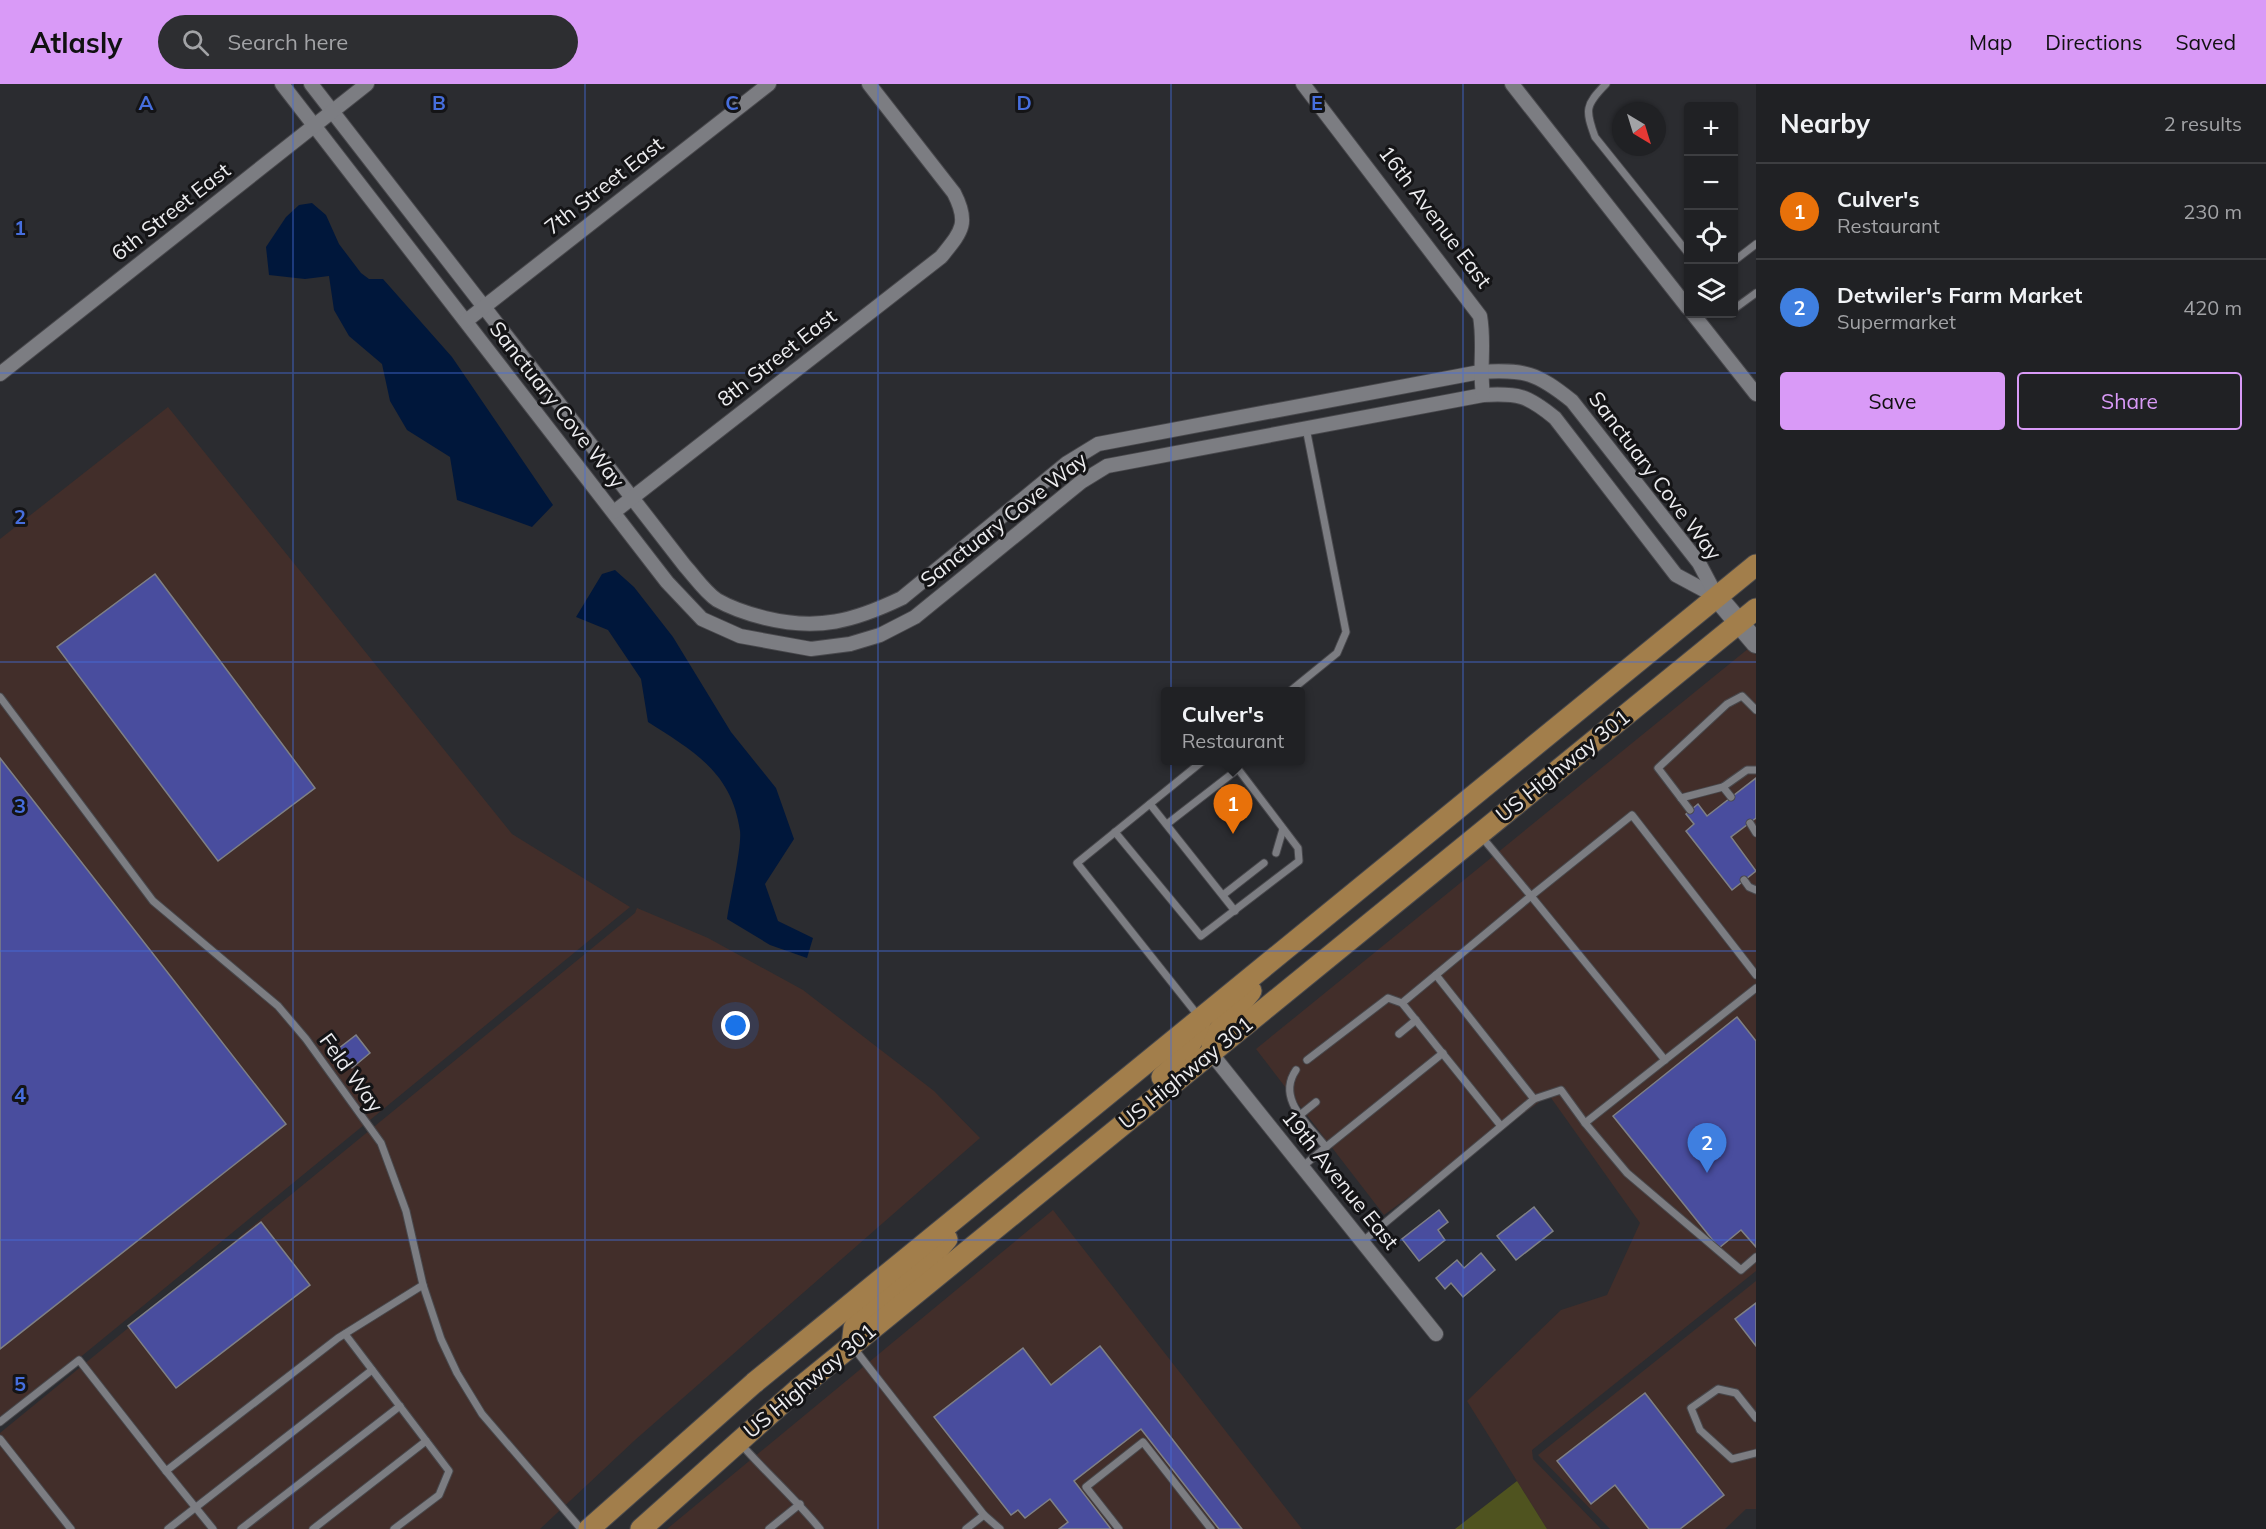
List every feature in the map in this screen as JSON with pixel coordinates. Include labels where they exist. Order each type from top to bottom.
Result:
[{"type":"main road","points":[[589,1529],[754,1383],[1756,565]]},
{"type":"main road","name":"US Highway 301","points":[[641,1529],[738,1441],[852,1345],[1756,609]]},
{"type":"main road","points":[[1211,1053],[1215,1034],[1291,946]]},
{"type":"main road","points":[[1088,1154],[1097,1131],[1176,1065],[1192,1044],[1201,1019]]},
{"type":"main road","points":[[852,1345],[854,1328],[864,1316],[924,1265],[987,1194]]},
{"type":"street","name":"Sanctuary Cove Way","points":[[282,84],[667,582],[702,619],[740,636],[777,645],[811,649],[860,641],[879,635],[915,618],[1081,482],[1107,466],[1483,395],[1512,393],[1535,402],[1555,418],[1676,575],[1717,597]]},
{"type":"street","name":"Sanctuary Cove Way","points":[[311,84],[685,566],[716,599],[748,613],[782,622],[811,625],[845,621],[871,613],[902,598],[1067,463],[1098,444],[1480,372],[1516,370],[1547,381],[1572,401],[1699,563],[1717,597]]},
{"type":"street","name":"6th Street East","points":[[0,374],[367,84]]},
{"type":"street","name":"7th Street East","points":[[466,321],[769,84]]},
{"type":"street","name":"8th Street East","points":[[614,512],[941,257],[961,232],[963,211],[954,193],[869,84]]},
{"type":"street","name":"16th Avenue East","points":[[1303,84],[1480,316],[1485,343],[1480,372],[1483,395]]},
{"type":"street","points":[[1512,84],[1684,302]]},
{"type":"street","points":[[1696,318],[1756,394]]},
{"type":"street","points":[[1717,597],[1737,624],[1756,643]]},
{"type":"street","name":"19th Avenue East","points":[[1211,1053],[1436,1334]]},
{"type":"lane","points":[[1606,84],[1591,98],[1587,114],[1594,137],[1684,247]]},
{"type":"lane","points":[[1738,258],[1756,244]]},
{"type":"lane","points":[[1738,306],[1756,293]]},
{"type":"lane","points":[[1295,687],[1336,653],[1346,632],[1306,428]]},
{"type":"lane","points":[[1690,810],[1658,768],[1727,704],[1742,696],[1756,710]]},
{"type":"lane","name":"Feld Way","points":[[0,697],[153,901],[278,1006],[333,1076],[381,1143],[406,1211],[423,1285],[441,1339],[457,1373],[482,1414],[581,1529]]},
{"type":"lane","points":[[1198,765],[1077,863],[1201,1019]]},
{"type":"lane","points":[[1115,832],[1201,936],[1299,861],[1298,848],[1235,765]]},
{"type":"lane","points":[[1167,824],[1238,769]]},
{"type":"lane","points":[[1681,798],[1724,787],[1747,770],[1756,770]]},
{"type":"lane","points":[[1724,787],[1731,797]]},
{"type":"lane","points":[[1150,804],[1235,911]]},
{"type":"lane","points":[[1402,1003],[1632,815],[1756,975]]},
{"type":"lane","points":[[1750,823],[1756,833]]},
{"type":"lane","points":[[1276,853],[1279,851],[1283,829]]},
{"type":"lane","points":[[1479,834],[1665,1060]]},
{"type":"lane","points":[[1223,896],[1264,863]]},
{"type":"lane","points":[[1744,880],[1749,887],[1756,890]]},
{"type":"lane","points":[[1436,975],[1534,1099]]},
{"type":"lane","points":[[1585,1123],[1756,988]]},
{"type":"lane","points":[[1307,1060],[1388,998],[1402,1003],[1501,1126]]},
{"type":"lane","points":[[1399,1034],[1416,1020]]},
{"type":"lane","points":[[1302,1167],[1443,1053]]},
{"type":"lane","points":[[1296,1070],[1288,1081],[1288,1093],[1300,1114],[1326,1147]]},
{"type":"lane","points":[[1362,1242],[1534,1099],[1560,1090],[1627,1173],[1741,1270],[1756,1257]]},
{"type":"lane","points":[[1300,1114],[1316,1102]]},
{"type":"lane","points":[[166,1471],[345,1334],[423,1285]]},
{"type":"lane","points":[[345,1334],[449,1470],[439,1495],[394,1529]]},
{"type":"lane","points":[[852,1345],[984,1515],[1000,1529]]},
{"type":"lane","points":[[0,1422],[79,1360],[213,1529]]},
{"type":"lane","points":[[168,1529],[372,1370]]},
{"type":"lane","points":[[1756,1418],[1736,1393],[1718,1389],[1691,1408],[1700,1430],[1732,1459],[1756,1453]]},
{"type":"lane","points":[[241,1529],[400,1406]]},
{"type":"lane","points":[[0,1439],[71,1529]]},
{"type":"lane","points":[[313,1529],[426,1441]]},
{"type":"lane","points":[[738,1441],[765,1472],[800,1504],[820,1529]]},
{"type":"lane","points":[[1119,1529],[1086,1487],[1143,1442],[1211,1529]]},
{"type":"lane","points":[[769,1529],[800,1504]]},
{"type":"lane","points":[[966,1529],[984,1515]]},
{"type":"shaded area","points":[[168,407],[512,834],[630,907],[0,1423],[0,539]]},
{"type":"shaded area","points":[[1749,648],[1756,655],[1756,1271],[1532,1450],[1533,1459],[1601,1529],[1547,1529],[1467,1401],[1561,1310],[1607,1295],[1640,1223],[1549,1095],[1384,1215],[1256,1049]]},
{"type":"shaded area","points":[[637,908],[708,938],[803,990],[934,1091],[980,1138],[635,1440],[540,1529],[0,1529],[0,1433],[635,913]]},
{"type":"shaded area","points":[[1053,1210],[1302,1529],[667,1529]]},
{"type":"shaded area","points":[[1756,1281],[1756,1509],[1746,1509],[1725,1529],[1610,1529],[1538,1455]]},
{"type":"green space","points":[[1517,1481],[1547,1529],[1455,1529]]},
{"type":"water","points":[[312,203],[326,215],[339,244],[361,273],[369,279],[383,279],[452,357],[553,505],[532,527],[457,500],[450,457],[407,430],[390,401],[382,364],[349,336],[334,310],[329,276],[305,279],[269,275],[266,247],[286,217],[299,205]]},
{"type":"water","points":[[615,570],[634,587],[673,637],[731,732],[776,788],[794,839],[765,884],[778,921],[813,938],[807,958],[770,945],[727,919],[740,838],[736,811],[729,793],[708,765],[648,722],[641,679],[608,630],[576,617],[602,574]]},
{"type":"building","points":[[155,574],[315,788],[218,861],[57,647]]},
{"type":"building","points":[[0,758],[286,1124],[0,1349]]},
{"type":"building","points":[[1756,778],[1756,818],[1731,837],[1756,871],[1732,890],[1686,831],[1694,824],[1686,814],[1698,804],[1707,816]]},
{"type":"building","points":[[1737,1017],[1756,1041],[1756,1247],[1741,1230],[1719,1248],[1613,1116]]},
{"type":"building","points":[[356,1035],[370,1053],[352,1068],[338,1049]]},
{"type":"building","points":[[1534,1207],[1553,1231],[1516,1260],[1497,1236]]},
{"type":"building","points":[[1439,1210],[1448,1222],[1438,1230],[1445,1240],[1419,1261],[1402,1239]]},
{"type":"building","points":[[261,1222],[310,1285],[176,1388],[128,1326]]},
{"type":"building","points":[[1481,1253],[1495,1270],[1463,1297],[1451,1283],[1445,1289],[1436,1278],[1457,1260],[1464,1268]]},
{"type":"building","points":[[1756,1303],[1756,1346],[1735,1319]]},
{"type":"building","points":[[1100,1346],[1242,1529],[1219,1529],[1141,1429],[1074,1481],[1111,1529],[1059,1529],[1068,1522],[1050,1499],[1025,1518],[1018,1510],[1011,1515],[934,1417],[1023,1348],[1051,1385]]},
{"type":"building","points":[[1645,1393],[1724,1495],[1680,1529],[1649,1529],[1615,1485],[1591,1504],[1557,1461]]},
{"type":"place","name":"Culver's","points":[[1233,834]]},
{"type":"place","name":"Detwiler's Farm Market","points":[[1707,1173]]}]
